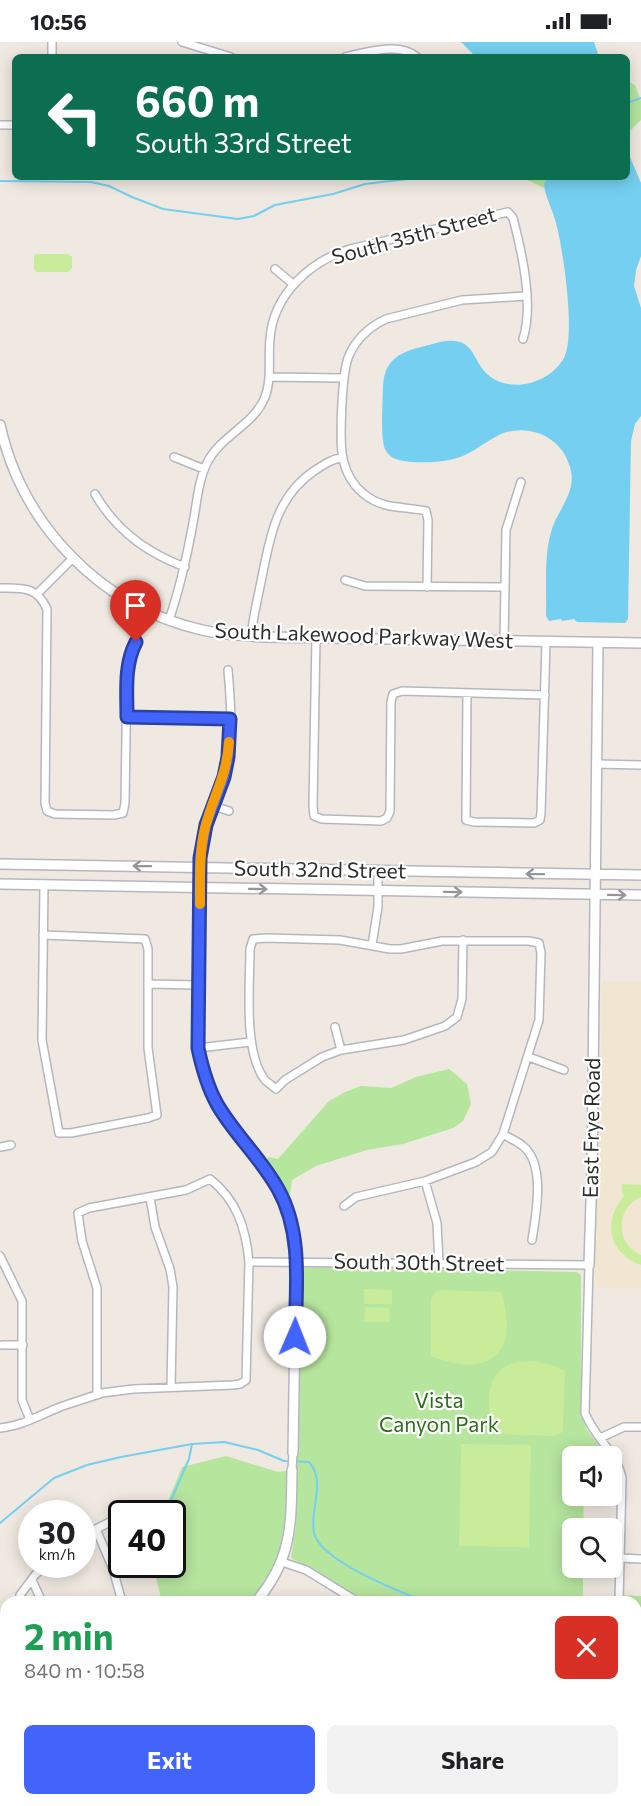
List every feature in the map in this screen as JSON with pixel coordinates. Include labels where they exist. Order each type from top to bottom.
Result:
[{"type":"street","points":[[183,42],[221,54]]},
{"type":"street","points":[[357,54],[399,46],[415,54]]},
{"type":"street","name":"South 35th Street","points":[[293,284],[314,265],[340,252],[508,212],[513,218],[519,242],[526,296]]},
{"type":"street","points":[[169,620],[185,567],[204,469],[215,449],[247,421],[261,405],[266,395],[270,335],[283,300],[293,284],[275,269]]},
{"type":"street","points":[[427,587],[428,520],[426,511],[391,508],[377,503],[364,494],[348,474],[343,457],[343,378],[348,358],[354,346],[369,330],[386,319],[462,300],[526,296],[527,322],[523,339]]},
{"type":"street","points":[[269,377],[343,378]]},
{"type":"street","name":"South Lakewood Parkway West","points":[[0,425],[3,451],[34,510],[72,559],[111,591],[140,608],[169,620],[204,631],[251,637],[641,643]]},
{"type":"street","points":[[174,457],[204,469]]},
{"type":"street","points":[[251,637],[271,532],[282,504],[310,473],[333,459],[343,457]]},
{"type":"street","points":[[504,641],[506,530],[521,482]]},
{"type":"street","points":[[95,494],[109,516],[132,538],[153,552],[185,567]]},
{"type":"street","points":[[37,594],[72,559]]},
{"type":"street","points":[[345,580],[365,586],[505,587]]},
{"type":"street","points":[[0,588],[19,588],[37,594],[42,598],[48,617],[45,803],[47,811],[67,814],[114,815],[123,813],[129,655],[136,642]]},
{"type":"street","points":[[315,638],[314,816],[322,819],[381,821],[387,818],[390,811],[393,694],[402,691],[545,695]]},
{"type":"street","points":[[467,694],[466,819],[474,822],[534,823],[540,820],[546,642]]},
{"type":"street","name":"East Frye Road","points":[[598,643],[592,1170],[585,1413],[591,1428],[620,1467],[622,1518]]},
{"type":"street","points":[[228,670],[230,719],[226,767],[202,842],[200,867],[198,1048],[205,1078],[218,1106],[282,1196],[294,1233],[296,1262],[291,1520],[282,1562],[261,1596]]},
{"type":"street","points":[[127,717],[230,719]]},
{"type":"street","points":[[596,764],[641,765]]},
{"type":"street","points":[[214,806],[229,811]]},
{"type":"street","name":"South 32nd Street","points":[[0,864],[641,875]]},
{"type":"street","points":[[372,945],[378,907],[378,870]]},
{"type":"street","name":"South 32nd Street","points":[[0,884],[641,895]]},
{"type":"street","points":[[43,935],[145,939],[148,949],[148,1048],[157,1115],[71,1133],[59,1133],[42,1040],[43,935],[44,885]]},
{"type":"street","points":[[344,1206],[356,1197],[425,1181],[484,1158],[492,1152],[503,1134],[539,1020],[539,943],[463,940],[390,949],[340,940],[253,939],[250,950],[250,1042],[265,1079],[276,1089],[285,1080],[322,1058],[341,1050],[404,1040],[445,1026],[457,1017],[462,999],[463,940]]},
{"type":"street","points":[[148,984],[198,985]]},
{"type":"street","points":[[335,1027],[341,1050]]},
{"type":"street","points":[[198,1048],[250,1042]]},
{"type":"street","points":[[529,1057],[564,1070]]},
{"type":"street","points":[[503,1134],[523,1146],[531,1156],[538,1199],[532,1240]]},
{"type":"street","points":[[0,1147],[11,1145]]},
{"type":"street","points":[[0,1428],[115,1391],[233,1385],[246,1380],[249,1262],[243,1225],[219,1186],[210,1179],[186,1190],[89,1208],[78,1213],[82,1240],[97,1288],[98,1395]]},
{"type":"street","points":[[425,1181],[436,1223],[439,1263]]},
{"type":"street","points":[[150,1197],[155,1227],[170,1269],[173,1287],[171,1387]]},
{"type":"street","points":[[0,1257],[22,1301],[22,1400],[30,1420]]},
{"type":"street","name":"South 30th Street","points":[[249,1262],[589,1265]]},
{"type":"street","points":[[2,1345],[23,1345]]},
{"type":"street","points":[[600,1438],[624,1427],[641,1427]]},
{"type":"street","points":[[108,1523],[96,1528],[113,1569],[120,1596]]},
{"type":"street","points":[[622,1558],[641,1559]]},
{"type":"street","points":[[282,1562],[306,1570],[348,1596]]},
{"type":"street","name":"East Frye Road","points":[[620,1596],[621,1578]]},
{"type":"street","points":[[20,1595],[32,1580],[39,1596]]},
{"type":"shaded area","points":[[602,982],[641,982],[641,1288],[593,1288],[600,1114]]},
{"type":"green space","points":[[630,82],[635,85],[641,101],[641,120],[630,131]]},
{"type":"green space","points":[[527,180],[547,180],[544,188]]},
{"type":"green space","points":[[36,254],[68,254],[72,257],[72,268],[68,272],[36,272],[34,256]]},
{"type":"green space","points":[[449,1069],[467,1084],[471,1104],[463,1121],[453,1128],[403,1144],[367,1150],[316,1166],[292,1180],[290,1194],[282,1196],[261,1164],[269,1157],[278,1159],[329,1101],[345,1092],[361,1086],[391,1088],[416,1077]]},
{"type":"green space","points":[[622,1184],[641,1185],[641,1197],[626,1209],[622,1226],[626,1243],[641,1255],[641,1265],[621,1253],[612,1235],[613,1215],[625,1195],[622,1194]]},
{"type":"green space","name":"Vista Canyon Park","points":[[346,1267],[577,1272],[581,1275],[581,1412],[587,1430],[599,1446],[562,1446],[562,1506],[584,1506],[583,1518],[562,1518],[562,1578],[583,1578],[583,1596],[357,1596],[291,1558],[296,1526],[300,1273],[304,1268]]},
{"type":"green space","points":[[364,1289],[392,1290],[392,1304],[364,1304]]},
{"type":"green space","points":[[441,1290],[501,1292],[507,1331],[503,1346],[495,1356],[484,1362],[469,1364],[431,1356],[431,1299],[435,1292]]},
{"type":"green space","points":[[365,1307],[389,1308],[390,1322],[364,1322]]},
{"type":"green space","points":[[532,1361],[549,1364],[565,1371],[563,1432],[554,1436],[494,1434],[489,1403],[492,1383],[496,1375],[503,1368],[515,1362]]},
{"type":"green space","points":[[461,1444],[531,1445],[529,1547],[459,1546]]},
{"type":"green space","points":[[226,1456],[278,1472],[292,1470],[287,1545],[259,1596],[161,1596],[156,1578],[186,1578],[186,1500],[168,1500],[182,1467]]},
{"type":"water","points":[[461,42],[594,42],[598,54],[473,54]]},
{"type":"water","points":[[630,157],[641,183],[641,256],[634,286],[641,308],[641,416],[635,424],[631,441],[628,619],[625,623],[577,622],[574,619],[549,621],[546,616],[546,571],[550,536],[570,491],[572,475],[566,457],[552,440],[533,432],[512,431],[501,434],[459,457],[426,462],[396,459],[387,453],[383,444],[385,376],[392,361],[404,352],[448,341],[460,342],[472,351],[486,373],[495,380],[517,385],[539,380],[557,367],[564,358],[569,331],[565,271],[555,218],[544,184],[546,180],[630,180]]},
{"type":"waterway","points":[[630,102],[641,98]]},
{"type":"waterway","points":[[0,181],[91,182],[109,186],[163,209],[238,219],[254,216],[275,205],[333,194],[365,184],[399,180]]},
{"type":"waterway","points":[[0,1523],[54,1478],[87,1465],[192,1444],[224,1442],[258,1450],[284,1461],[309,1462],[317,1478],[313,1524],[314,1533],[320,1544],[331,1554],[363,1574],[411,1596]]},
{"type":"waterway","points":[[171,1500],[189,1459],[192,1444]]},
{"type":"slow traffic","points":[[200,904],[202,842],[224,777],[229,742]]},
{"type":"route","points":[[136,642],[129,655],[127,717],[230,719],[228,757],[224,777],[206,825],[200,858],[198,1048],[205,1078],[218,1106],[278,1188],[286,1206],[294,1233],[296,1250],[295,1337]]}]
